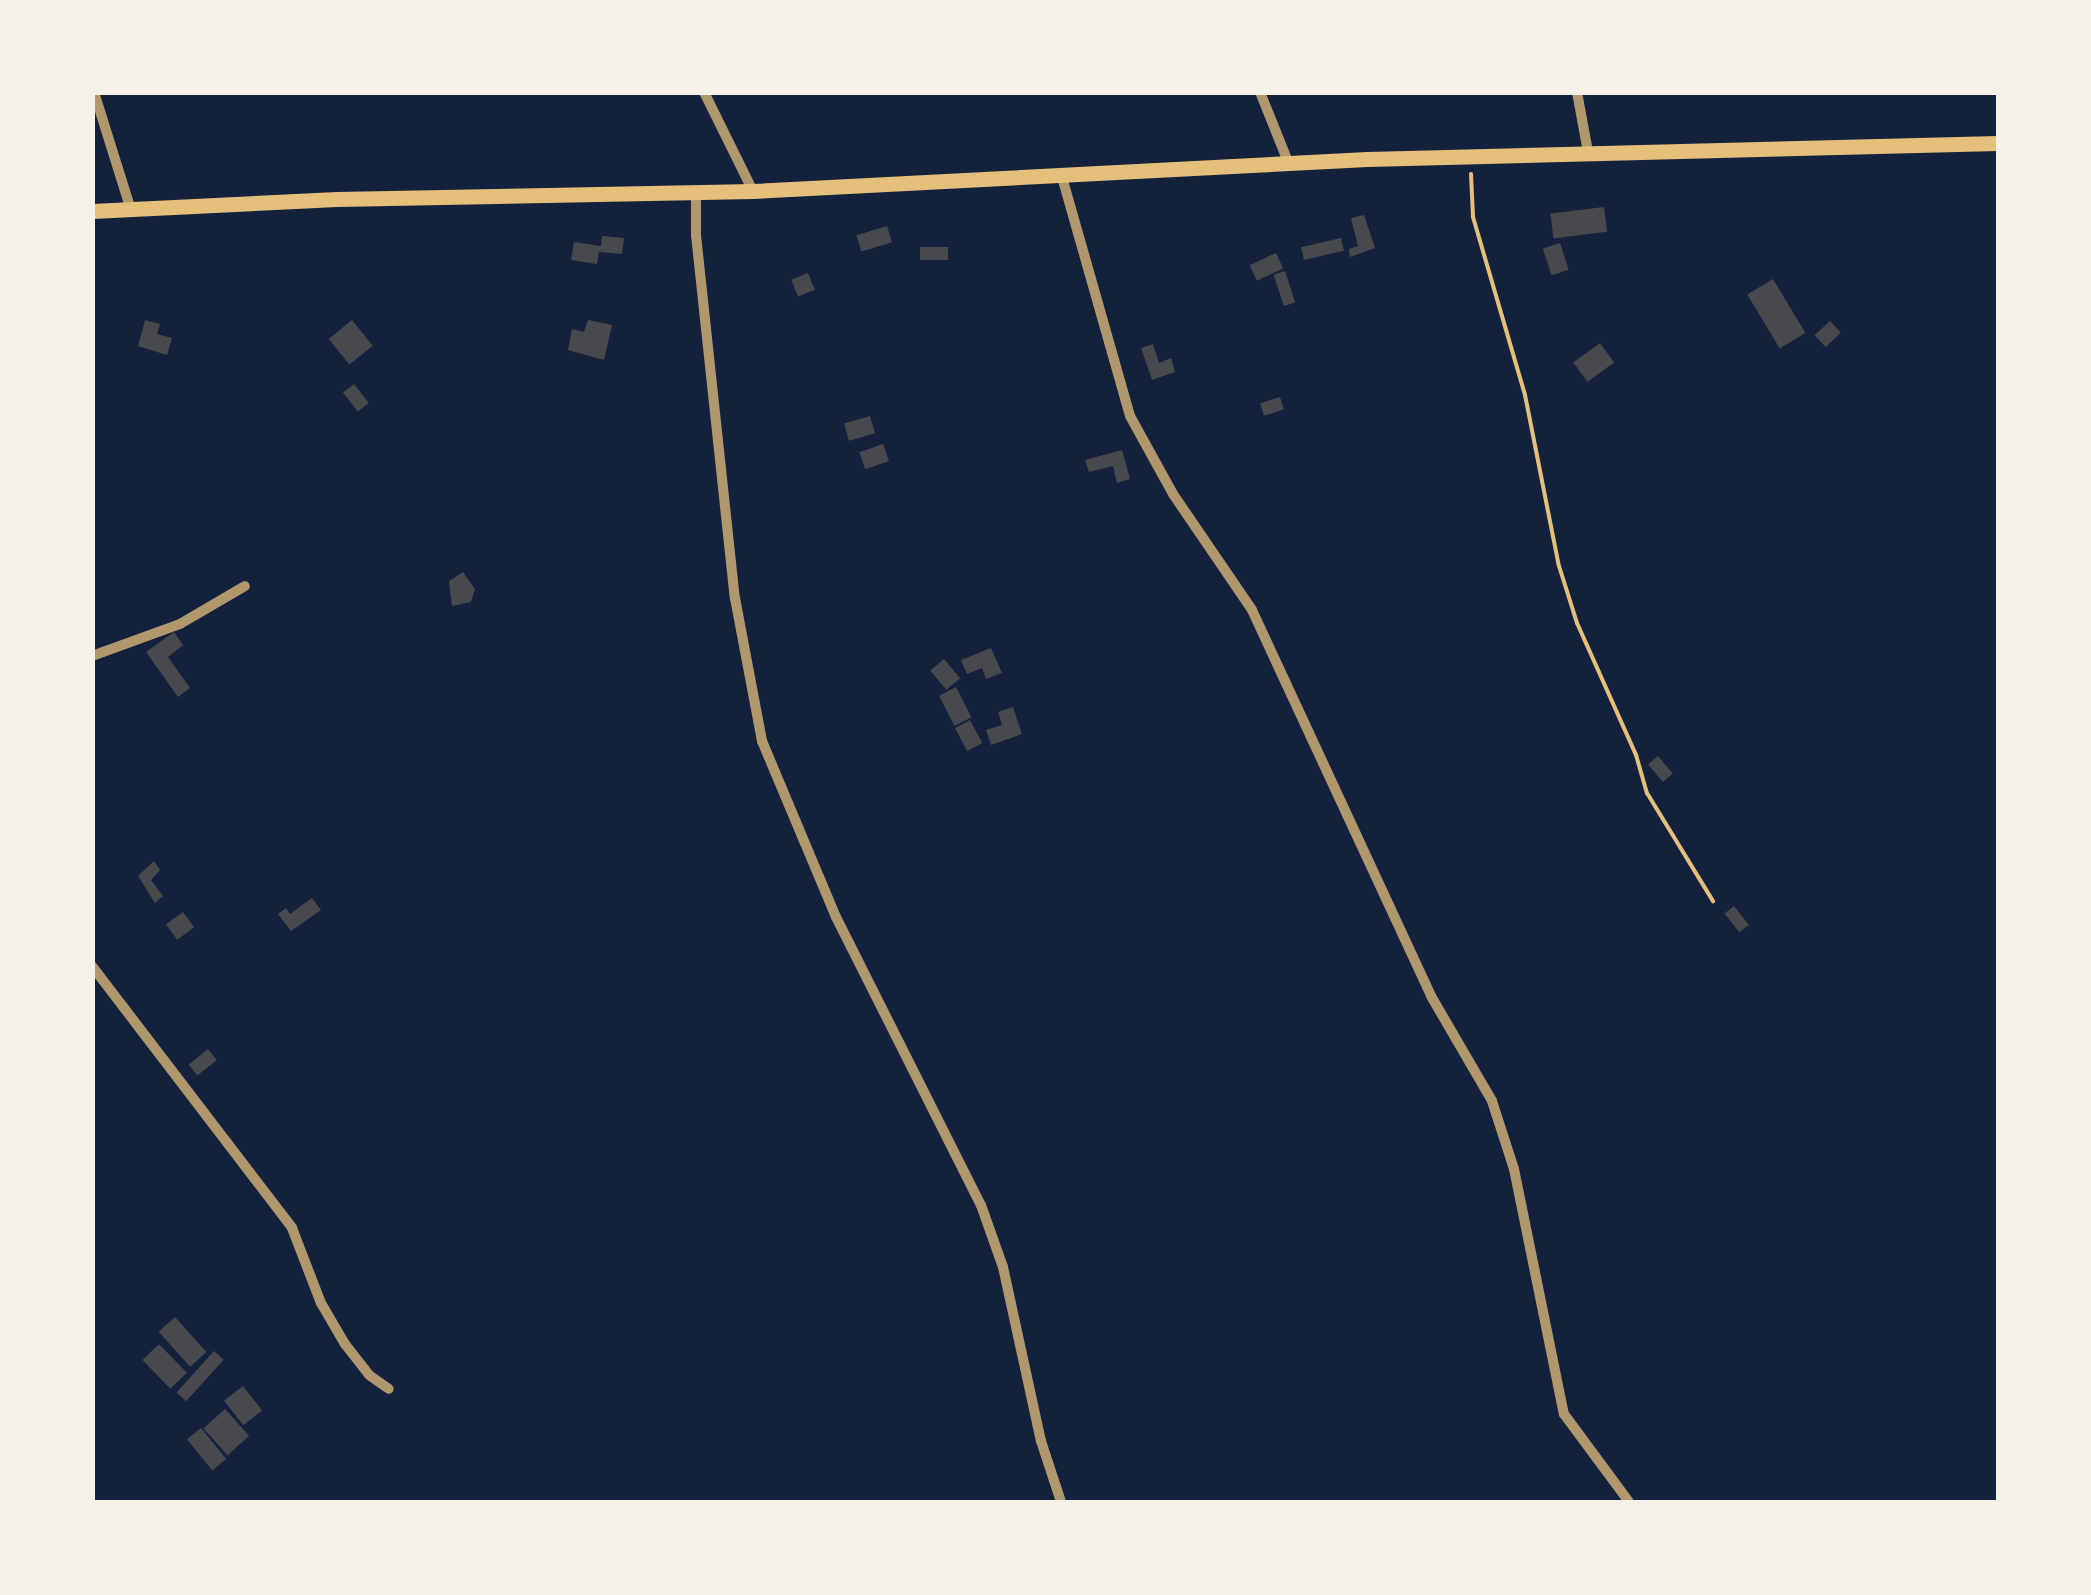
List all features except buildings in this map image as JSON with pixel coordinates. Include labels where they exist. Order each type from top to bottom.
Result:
[{"type":"main road","points":[[92,211],[337,199],[752,191],[1588,152],[1998,143]]},
{"type":"street","points":[[94,92],[131,210]]},
{"type":"street","points":[[704,92],[752,191]]},
{"type":"street","points":[[1260,92],[1289,164]]},
{"type":"street","points":[[1576,92],[1588,152]]},
{"type":"street","points":[[1062,177],[1130,416],[1173,494],[1252,610],[1422,978],[1492,1101],[1514,1169],[1564,1414],[1629,1502]]},
{"type":"street","points":[[696,192],[696,236],[735,598],[762,741],[836,917],[981,1205],[1003,1267],[1041,1441],[1060,1502]]},
{"type":"street","points":[[92,656],[180,624],[245,586]]},
{"type":"street","points":[[92,966],[292,1228],[321,1303],[369,1375],[388,1389]]},
{"type":"path","points":[[1471,159],[1473,218],[1525,395],[1559,566],[1578,622],[1636,754],[1646,793],[1713,901]]}]
